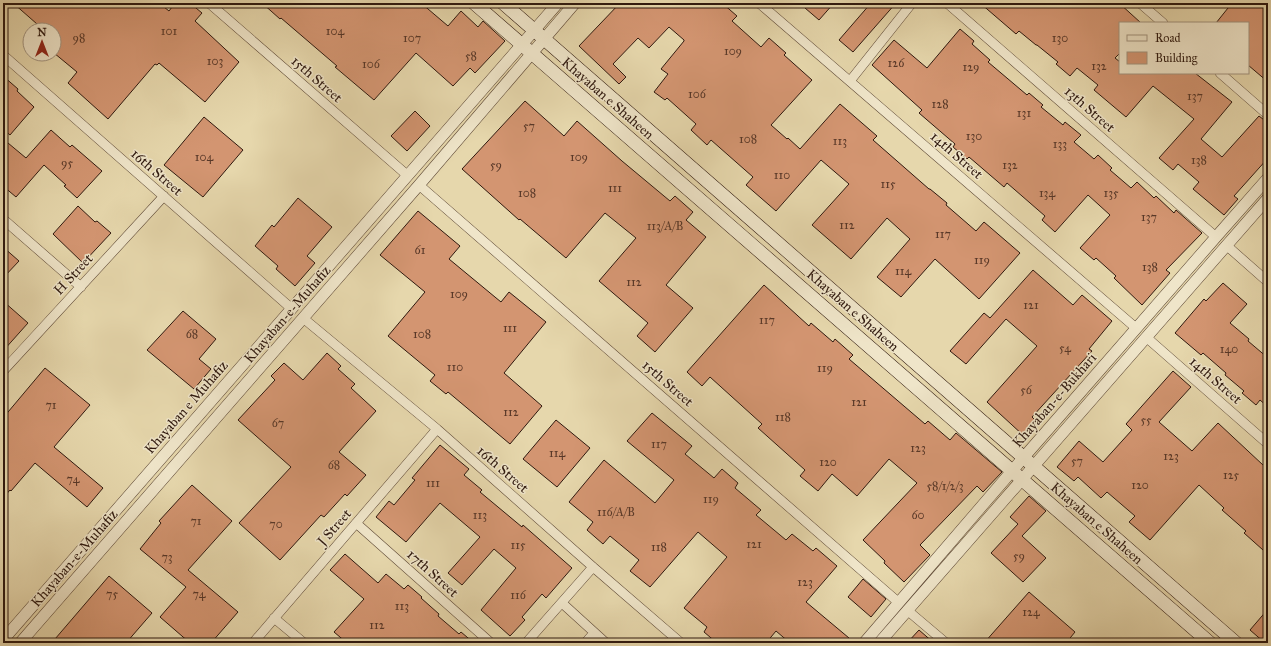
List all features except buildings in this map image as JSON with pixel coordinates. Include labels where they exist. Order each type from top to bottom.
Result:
[{"type":"main road","name":"Khayaban e Shaheen","points":[[474,3],[1013,470],[1210,643]]},
{"type":"main road","name":"Khayaban e Shaheen","points":[[503,3],[1236,643]]},
{"type":"street","name":"15th Street","points":[[209,3],[407,175]]},
{"type":"street","name":"Khayaban-e-Muhafiz","points":[[539,35],[558,3]]},
{"type":"street","name":"Khayaban-e-Muhafiz","points":[[20,643],[419,185],[539,35],[575,3]]},
{"type":"street","name":"14th Street","points":[[759,3],[1136,328]]},
{"type":"street","points":[[850,81],[912,3]]},
{"type":"street","name":"13th Street","points":[[947,3],[1216,236]]},
{"type":"street","points":[[1140,3],[1162,22]]},
{"type":"street","name":"Khayaban-e-Muhafiz","points":[[407,175],[527,49]]},
{"type":"street","name":"16th Street","points":[[3,55],[292,309]]},
{"type":"street","points":[[1221,74],[1268,114]]},
{"type":"street","name":"Khayaban e Muhafiz","points":[[3,640],[347,246],[407,175]]},
{"type":"street","name":"Khayaban-e-Bukhari","points":[[864,643],[1136,328],[1268,178]]},
{"type":"street","name":"15th Street","points":[[419,185],[898,602]]},
{"type":"street","name":"H Street","points":[[3,371],[164,196]]},
{"type":"street","name":"Khayaban-e-Bukhari","points":[[879,643],[1268,198]]},
{"type":"street","points":[[1247,201],[1258,210]]},
{"type":"street","points":[[3,219],[80,287]]},
{"type":"street","points":[[1226,245],[1268,282]]},
{"type":"street","points":[[347,246],[358,255]]},
{"type":"street","name":"16th Street","points":[[303,318],[437,429],[681,643]]},
{"type":"street","name":"14th Street","points":[[1146,337],[1268,444]]},
{"type":"street","points":[[230,380],[241,389]]},
{"type":"street","name":"J Street","points":[[253,643],[437,429]]},
{"type":"street","name":"17th Street","points":[[356,523],[491,643]]},
{"type":"street","points":[[526,643],[593,567]]},
{"type":"street","points":[[562,603],[606,643]]},
{"type":"street","points":[[907,610],[946,643]]},
{"type":"street","points":[[274,618],[304,643]]},
{"type":"street","points":[[585,643],[594,633]]}]
